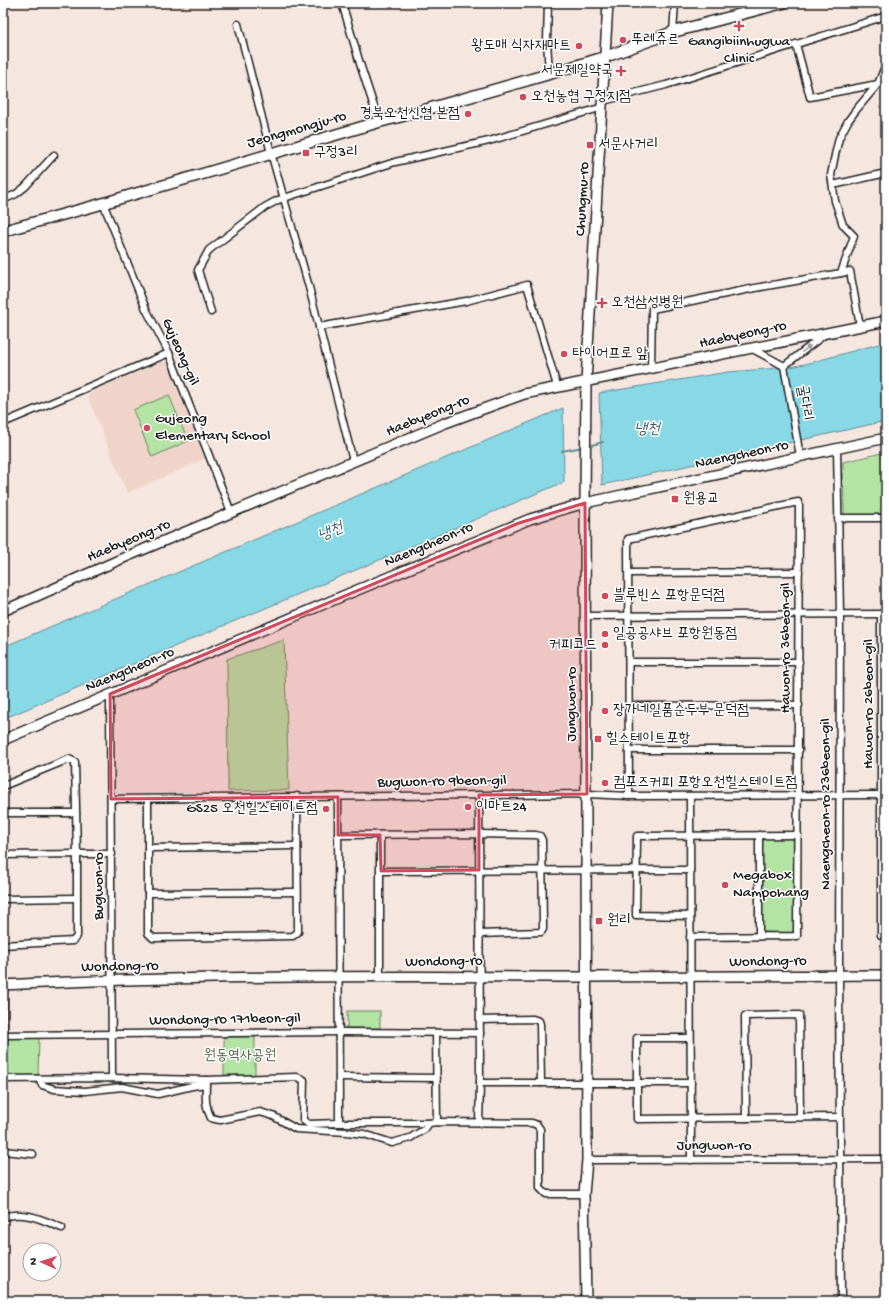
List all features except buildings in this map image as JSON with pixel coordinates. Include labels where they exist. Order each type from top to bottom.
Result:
[{"type":"main road","name":"Jeongmongju-ro","points":[[3,231],[549,74],[606,57],[673,33],[783,3]]},
{"type":"street","points":[[342,3],[360,66],[379,122]]},
{"type":"street","points":[[548,3],[547,40],[549,74]]},
{"type":"street","name":"Chungmu-ro","points":[[585,490],[586,382],[608,3]]},
{"type":"street","points":[[673,33],[675,3]]},
{"type":"street","points":[[211,312],[198,270],[209,250],[265,207],[284,198],[394,162],[489,141],[886,16]]},
{"type":"street","points":[[238,24],[271,153],[319,327],[353,461]]},
{"type":"street","points":[[796,44],[810,98],[878,84]]},
{"type":"street","points":[[841,273],[854,236],[843,225],[834,201],[831,175],[839,138],[848,121],[878,84],[886,64]]},
{"type":"street","points":[[3,200],[16,194],[25,187],[54,155]]},
{"type":"street","points":[[833,185],[886,173]]},
{"type":"street","name":"Gujeong-gil","points":[[103,203],[146,309],[169,353],[231,512]]},
{"type":"street","points":[[651,368],[652,309],[748,289],[850,271],[860,326]]},
{"type":"street","points":[[319,327],[466,301],[527,285],[557,386]]},
{"type":"street","name":"Haebyeong-ro","points":[[3,611],[128,556],[353,461],[445,423],[524,394],[557,386],[586,382],[886,320]]},
{"type":"street","points":[[751,348],[784,366],[828,332]]},
{"type":"street","points":[[3,422],[169,353]]},
{"type":"street","name":"굴다리","points":[[784,366],[800,456]]},
{"type":"street","name":"Naengcheon-ro","points":[[3,740],[519,522],[585,503],[886,438]]},
{"type":"street","name":"Naengcheon-ro 236beon-gil","points":[[837,448],[840,614],[839,975],[841,1301]]},
{"type":"street","name":"Jungwon-ro","points":[[585,490],[587,1160],[584,1194],[586,1301]]},
{"type":"street","name":"Hawon-ro 36beon-gil","points":[[629,573],[628,539],[798,502],[799,795],[797,936],[759,936]]},
{"type":"street","points":[[838,518],[886,518]]},
{"type":"street","points":[[629,796],[629,573],[799,572]]},
{"type":"street","points":[[586,616],[884,614]]},
{"type":"street","name":"Hawon-ro 26beon-gil","points":[[884,614],[884,795],[881,935],[886,935]]},
{"type":"street","points":[[629,662],[799,662]]},
{"type":"street","name":"Bugwon-ro","points":[[110,694],[112,799],[112,1078]]},
{"type":"street","points":[[629,706],[799,706]]},
{"type":"street","points":[[629,750],[799,750]]},
{"type":"street","points":[[3,786],[69,759],[75,762],[77,936],[73,941],[3,945]]},
{"type":"street","name":"Bugwon-ro 9beon-gil","points":[[112,799],[587,794],[629,796],[884,795]]},
{"type":"street","points":[[478,1123],[480,1083],[479,795]]},
{"type":"street","points":[[148,799],[148,933],[153,938],[293,936],[298,932],[297,796]]},
{"type":"street","points":[[690,796],[691,1160]]},
{"type":"street","points":[[338,797],[339,1123]]},
{"type":"street","points":[[3,814],[76,813]]},
{"type":"street","points":[[338,835],[479,834],[540,836],[542,840],[543,870],[543,929],[541,932],[480,934]]},
{"type":"street","points":[[380,835],[380,977]]},
{"type":"street","points":[[690,937],[759,936],[759,835]]},
{"type":"street","points":[[690,916],[636,915],[637,836],[798,835]]},
{"type":"street","points":[[148,848],[297,846]]},
{"type":"street","points":[[3,855],[112,854]]},
{"type":"street","points":[[380,871],[690,870]]},
{"type":"street","points":[[148,893],[297,892]]},
{"type":"street","points":[[3,899],[77,898]]},
{"type":"street","name":"Wondong-ro","points":[[3,985],[338,976],[690,977],[886,975]]},
{"type":"street","points":[[3,985],[3,1079],[112,1078],[206,1082],[297,1077],[304,1080],[303,1120],[308,1124],[437,1122],[532,1123],[537,1125],[540,1129],[540,1188],[546,1194],[584,1194]]},
{"type":"street","points":[[746,1118],[745,1016],[799,1015],[800,1117]]},
{"type":"street","points":[[480,1020],[533,1019],[539,1021],[541,1083]]},
{"type":"street","name":"Wondong-ro 171beon-gil","points":[[3,1034],[339,1032],[480,1033]]},
{"type":"street","points":[[436,1033],[437,1122]]},
{"type":"street","points":[[690,1038],[637,1038],[637,1119],[840,1117]]},
{"type":"street","points":[[339,1078],[437,1078]]},
{"type":"street","points":[[38,1079],[42,1085],[54,1089],[85,1091],[122,1087],[158,1094],[206,1082]]},
{"type":"street","points":[[206,1082],[206,1109],[211,1118],[220,1120],[260,1112],[273,1116],[296,1129],[364,1134],[392,1143],[410,1138],[424,1129],[429,1123]]},
{"type":"street","points":[[480,1083],[691,1083]]},
{"type":"street","points":[[3,1151],[33,1154]]},
{"type":"street","name":"Jungwon-ro","points":[[587,1160],[886,1159]]},
{"type":"street","points":[[3,1217],[9,1215],[28,1215],[62,1228]]},
{"type":"highlighted area","points":[[585,503],[587,794],[479,795],[479,870],[381,871],[380,835],[338,835],[338,797],[111,799],[110,694],[519,523]]},
{"type":"shaded area","name":"Gujeong Elementary School","points":[[164,361],[168,364],[205,459],[127,493],[88,397],[92,391]]},
{"type":"green space","points":[[169,395],[188,441],[152,457],[133,410]]},
{"type":"green space","points":[[886,452],[886,515],[846,515],[844,513],[843,462]]},
{"type":"green space","points":[[284,640],[289,790],[228,791],[227,659]]},
{"type":"green space","points":[[760,838],[791,838],[795,841],[795,929],[792,933],[761,932]]},
{"type":"green space","points":[[347,1011],[380,1011],[380,1028],[347,1028]]},
{"type":"green space","points":[[11,1037],[39,1037],[38,1076],[10,1076],[7,1073],[7,1041]]},
{"type":"green space","name":"원동역사공원","points":[[224,1037],[255,1037],[255,1075],[224,1075]]},
{"type":"water","name":"냉천","points":[[886,342],[886,421],[602,485],[599,393],[728,372],[791,367]]},
{"type":"water","points":[[563,408],[564,482],[3,719],[3,647]]},
{"type":"waterway","name":"냉천","points":[[588,446],[603,442]]},
{"type":"waterway","name":"냉천","points":[[562,451],[583,447]]},
{"type":"place","name":"Gangibiinhugwa Clinic","points":[[739,26]]},
{"type":"place","name":"뚜레쥬르","points":[[623,40]]},
{"type":"place","name":"왕도매 식자재마트","points":[[579,46]]},
{"type":"place","name":"서문제일약국","points":[[621,71]]},
{"type":"place","name":"오천농협 구정지점","points":[[523,97]]},
{"type":"place","name":"경북오천신협 본점","points":[[468,114]]},
{"type":"place","name":"서문사거리","points":[[590,145]]},
{"type":"place","name":"구정3리","points":[[306,153]]},
{"type":"place","name":"오천삼성병원","points":[[602,303]]},
{"type":"place","name":"타이어프로 앞","points":[[564,354]]},
{"type":"place","name":"Gujeong Elementary School","points":[[147,428]]},
{"type":"place","name":"원용교","points":[[675,499]]},
{"type":"place","name":"블루빈스 포항문덕점","points":[[605,596]]},
{"type":"place","name":"일공공샤브 포항원동점","points":[[605,634]]},
{"type":"place","name":"커피코드","points":[[605,645]]},
{"type":"place","name":"장가네일품순두부 문덕점","points":[[605,711]]},
{"type":"place","name":"힐스테이트포항","points":[[598,739]]},
{"type":"place","name":"컴포즈커피 포항오천힐스테이트점","points":[[605,783]]},
{"type":"place","name":"이마트24","points":[[468,807]]},
{"type":"place","name":"GS25 오천힐스테이트점","points":[[326,809]]},
{"type":"place","name":"Megabox Nampohang","points":[[725,885]]},
{"type":"place","name":"원리","points":[[599,921]]}]
